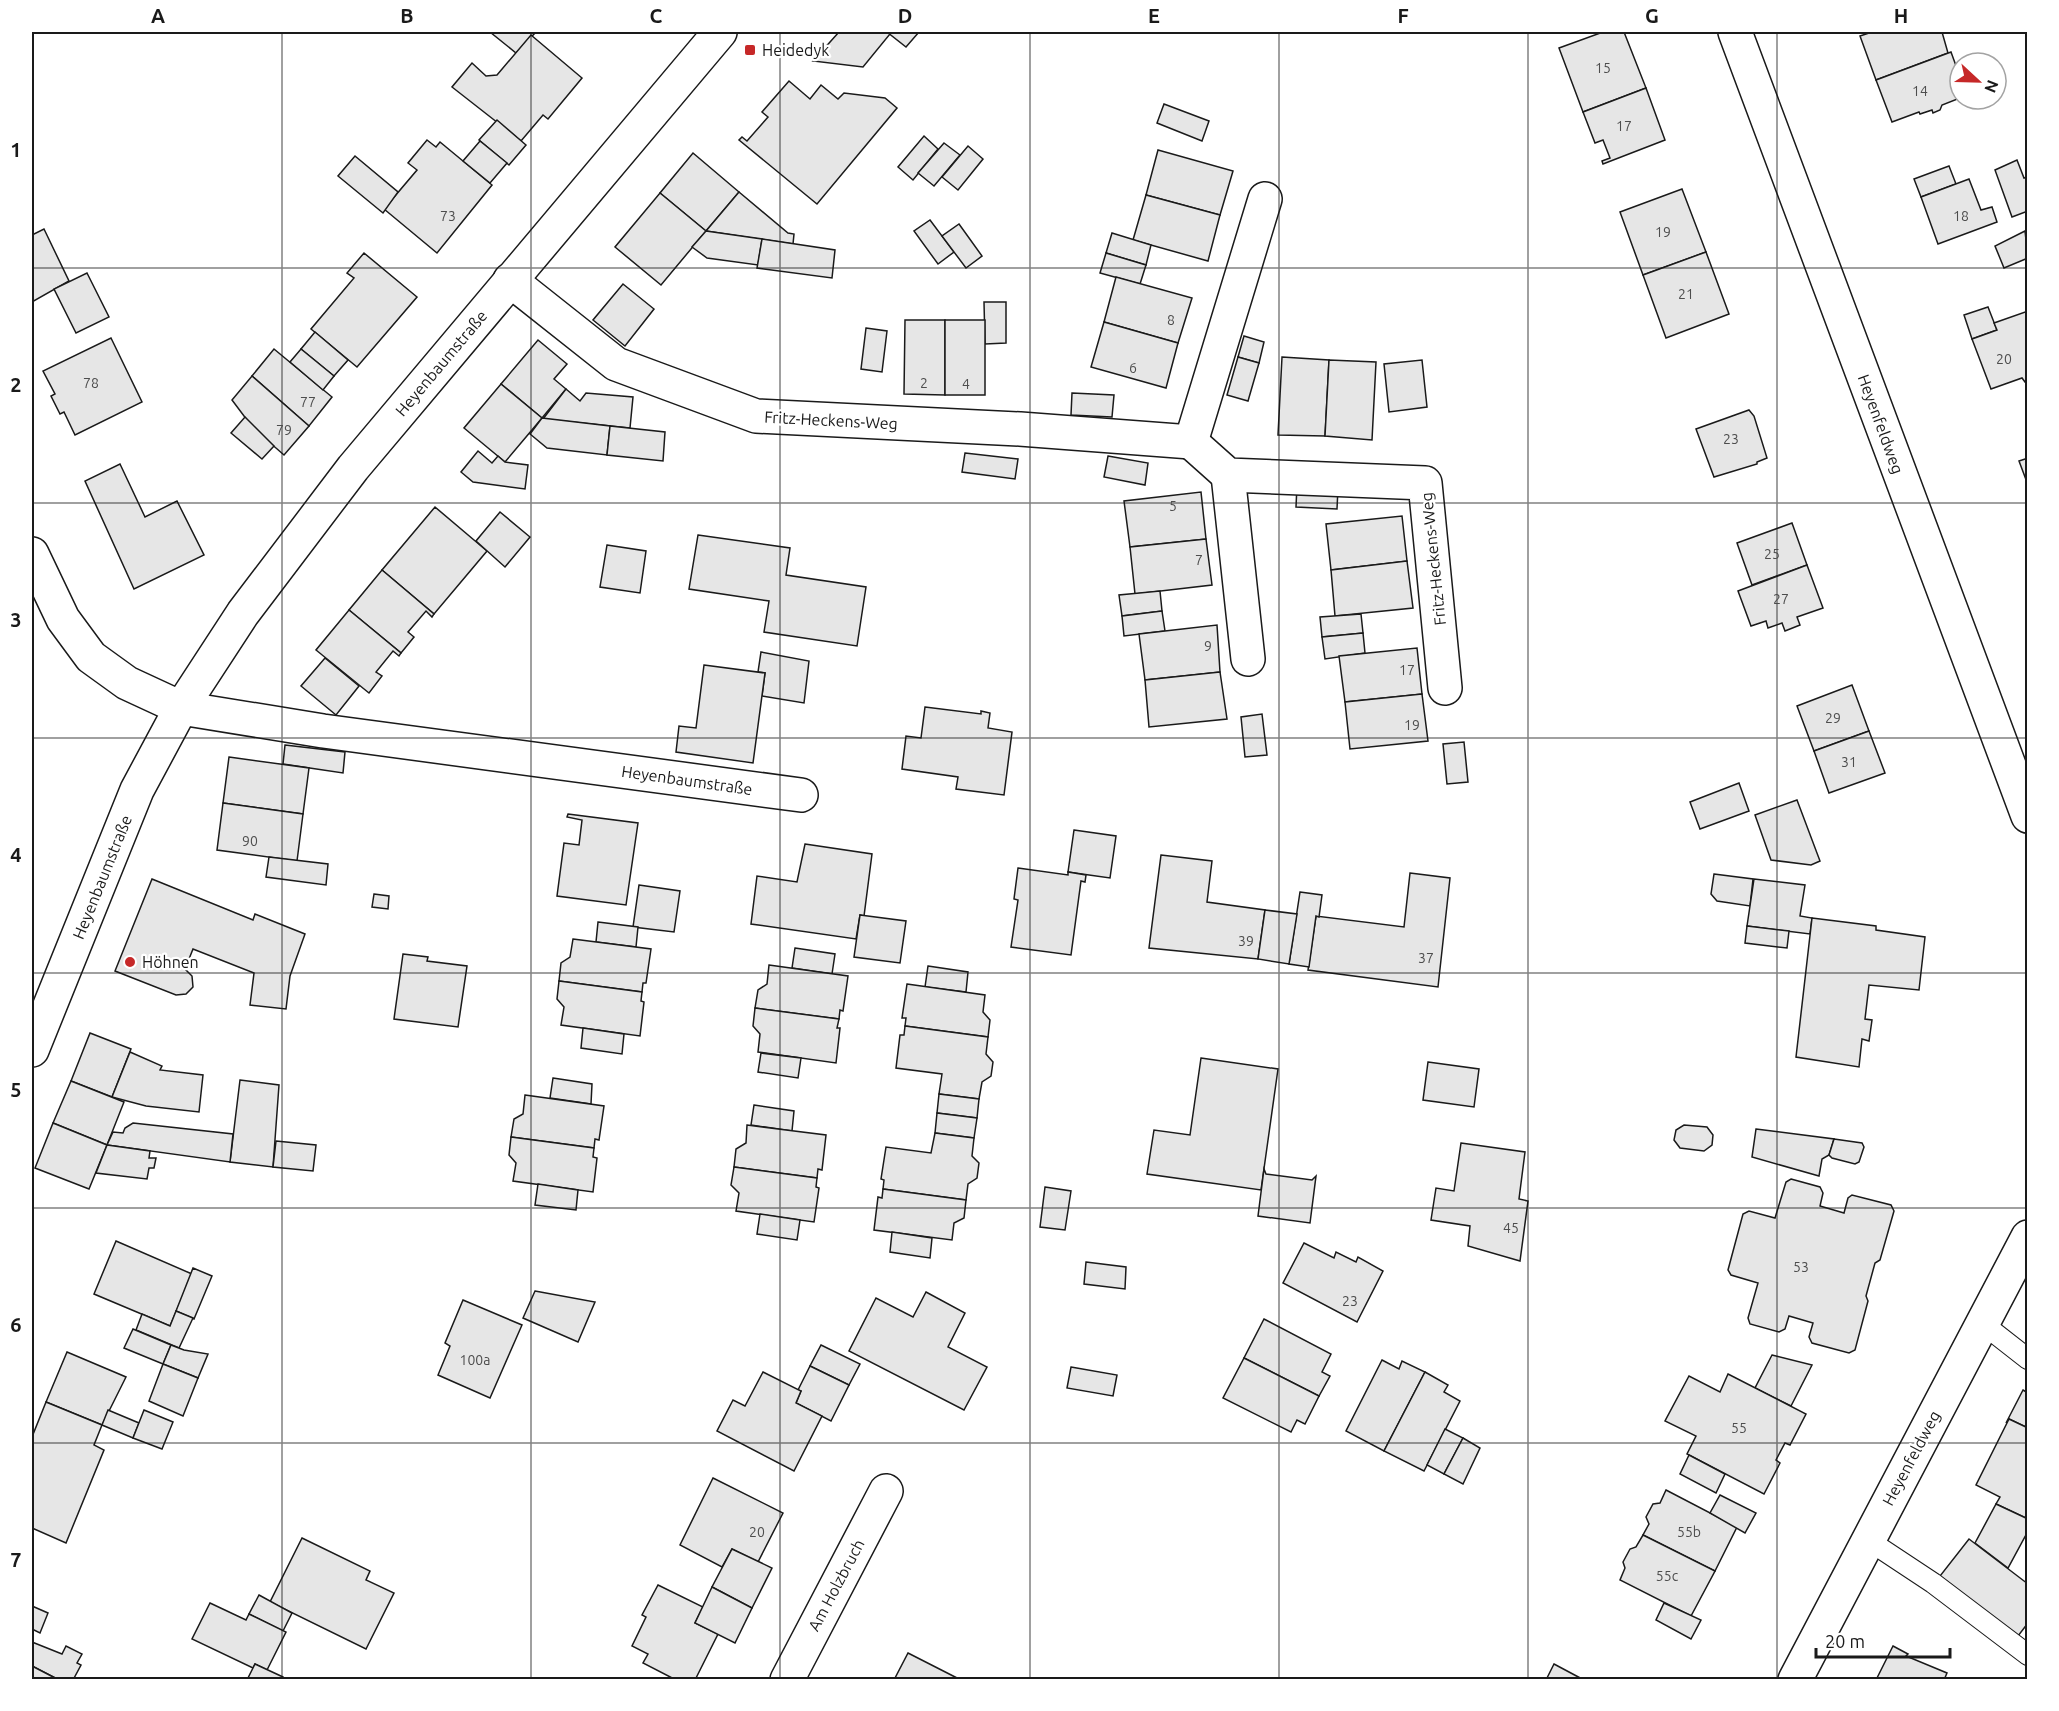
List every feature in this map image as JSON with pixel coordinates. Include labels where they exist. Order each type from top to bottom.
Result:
[{"type":"street","name":"Heyenbaumstraße","points":[[32,1050],[137,790],[181,708],[243,613],[353,468],[720,32]]},
{"type":"street","name":"Heyenfeldweg","points":[[1735,32],[2028,816]]},
{"type":"street","points":[[1248,659],[1228,475],[1191,442],[1265,199]]},
{"type":"street","name":"Fritz-Heckens-Weg","points":[[510,280],[615,364],[756,416],[1020,429],[1191,442]]},
{"type":"street","name":"Fritz-Heckens-Weg","points":[[1228,475],[1425,483],[1445,688]]},
{"type":"street","points":[[32,554],[63,619],[91,657],[127,684],[181,708]]},
{"type":"street","name":"Heyenbaumstraße","points":[[181,708],[334,733],[801,795]]},
{"type":"street","name":"Heyenfeldweg","points":[[1795,1680],[2028,1237]]},
{"type":"street","name":"Am Holzbruch","points":[[787,1680],[886,1491]]},
{"type":"lane","points":[[1982,1323],[2028,1359]]},
{"type":"lane","points":[[1868,1540],[1933,1583],[2028,1655]]},
{"type":"building","points":[[490,32],[536,32],[516,53]]},
{"type":"building","points":[[839,32],[887,32],[890,34],[863,67],[813,61]]},
{"type":"building","points":[[887,32],[919,32],[906,47]]},
{"type":"building","points":[[1603,32],[1624,32],[1646,88],[1583,112],[1559,48]]},
{"type":"building","points":[[1872,32],[1942,32],[1948,53],[1876,80],[1860,36]]},
{"type":"building","points":[[531,35],[582,78],[548,119],[543,115],[521,141],[452,87],[472,63],[486,76],[497,75]]},
{"type":"building","points":[[1948,53],[1948,103],[1933,113],[1932,110],[1920,114],[1919,112],[1892,122],[1876,80]]},
{"type":"building","points":[[789,81],[810,99],[821,85],[838,99],[844,93],[885,98],[897,108],[817,204],[739,140],[742,137],[747,141],[768,117],[762,112]]},
{"type":"building","points":[[1646,88],[1665,140],[1603,164],[1602,161],[1610,158],[1603,140],[1595,143],[1583,112]]},
{"type":"building","points":[[1164,104],[1209,121],[1202,141],[1157,123]]},
{"type":"building","points":[[497,120],[526,145],[509,165],[479,140]]},
{"type":"building","points":[[924,136],[938,149],[913,180],[898,167]]},
{"type":"building","points":[[427,140],[436,147],[440,142],[492,185],[437,253],[384,209],[417,170],[408,163]]},
{"type":"building","points":[[480,141],[507,163],[490,183],[463,161]]},
{"type":"building","points":[[944,143],[960,155],[934,186],[918,173]]},
{"type":"building","points":[[968,146],[983,159],[958,190],[942,177]]},
{"type":"building","points":[[1158,150],[1233,171],[1220,215],[1146,195]]},
{"type":"building","points":[[693,153],[739,192],[706,231],[660,193]]},
{"type":"building","points":[[355,156],[398,192],[383,213],[338,176]]},
{"type":"building","points":[[2017,160],[2024,178],[2028,177],[2028,211],[2012,217],[1995,170]]},
{"type":"building","points":[[1949,166],[1956,184],[1921,197],[1914,179]]},
{"type":"building","points":[[1969,179],[1981,210],[1992,207],[1997,222],[1938,244],[1921,197]]},
{"type":"building","points":[[1682,189],[1706,252],[1643,275],[1620,212]]},
{"type":"building","points":[[739,192],[788,233],[794,234],[793,244],[706,231]]},
{"type":"building","points":[[660,193],[706,231],[661,285],[615,247]]},
{"type":"building","points":[[1146,195],[1220,215],[1208,261],[1133,240]]},
{"type":"building","points":[[930,220],[954,252],[938,264],[914,231]]},
{"type":"building","points":[[959,224],[982,256],[966,268],[942,236]]},
{"type":"building","points":[[44,229],[69,281],[32,302],[32,235]]},
{"type":"building","points":[[706,231],[762,239],[758,265],[707,258],[692,247]]},
{"type":"building","points":[[2025,231],[2028,258],[2004,268],[1995,246]]},
{"type":"building","points":[[1112,233],[1151,245],[1146,265],[1106,253]]},
{"type":"building","points":[[762,239],[835,250],[832,278],[757,268]]},
{"type":"building","points":[[1706,252],[1729,314],[1666,338],[1643,275]]},
{"type":"building","points":[[364,253],[417,297],[357,367],[311,329],[354,278],[347,273]]},
{"type":"building","points":[[1106,253],[1146,265],[1140,284],[1100,273]]},
{"type":"building","points":[[87,273],[109,317],[76,333],[54,289]]},
{"type":"building","points":[[1116,277],[1192,298],[1178,343],[1104,322]]},
{"type":"building","points":[[623,284],[654,309],[625,346],[593,320]]},
{"type":"building","points":[[984,302],[1006,302],[1006,343],[985,344]]},
{"type":"building","points":[[1988,307],[1997,330],[1972,339],[1964,315]]},
{"type":"building","points":[[2028,311],[2028,386],[2022,378],[1991,389],[1972,339],[1997,330],[1994,323]]},
{"type":"building","points":[[905,320],[945,320],[945,395],[904,394]]},
{"type":"building","points":[[945,320],[985,320],[985,395],[945,395]]},
{"type":"building","points":[[1104,322],[1178,343],[1166,388],[1091,367]]},
{"type":"building","points":[[866,328],[887,331],[882,372],[861,369]]},
{"type":"building","points":[[315,332],[348,360],[334,376],[301,349]]},
{"type":"building","points":[[1244,336],[1264,342],[1259,363],[1238,357]]},
{"type":"building","points":[[111,338],[142,402],[75,435],[64,412],[60,414],[51,396],[55,394],[43,371]]},
{"type":"building","points":[[538,340],[567,364],[554,379],[566,389],[542,418],[501,384]]},
{"type":"building","points":[[274,349],[332,397],[309,426],[252,376]]},
{"type":"building","points":[[301,349],[334,376],[323,390],[290,362]]},
{"type":"building","points":[[1238,357],[1259,363],[1248,401],[1227,395]]},
{"type":"building","points":[[1282,357],[1329,360],[1325,436],[1278,435]]},
{"type":"building","points":[[1329,360],[1376,362],[1372,440],[1325,436]]},
{"type":"building","points":[[1422,360],[1427,407],[1389,412],[1384,364]]},
{"type":"building","points":[[252,376],[309,426],[284,455],[253,428],[232,400]]},
{"type":"building","points":[[501,384],[542,418],[505,462],[464,428]]},
{"type":"building","points":[[566,389],[580,401],[586,393],[633,397],[630,428],[543,419]]},
{"type":"building","points":[[1072,393],[1114,395],[1112,417],[1071,415]]},
{"type":"building","points":[[1749,410],[1754,416],[1767,458],[1757,464],[1714,477],[1696,429]]},
{"type":"building","points":[[245,417],[274,446],[262,459],[231,433]]},
{"type":"building","points":[[542,418],[610,426],[607,455],[547,448],[530,434]]},
{"type":"building","points":[[610,426],[665,432],[663,461],[607,455]]},
{"type":"building","points":[[478,451],[492,463],[498,456],[505,462],[528,465],[525,489],[473,482],[461,472]]},
{"type":"building","points":[[965,453],[1018,459],[1015,479],[962,472]]},
{"type":"building","points":[[1108,456],[1148,463],[1145,485],[1104,477]]},
{"type":"building","points":[[2028,458],[2028,485],[2019,461]]},
{"type":"building","points":[[120,464],[145,517],[177,501],[204,555],[134,589],[85,481]]},
{"type":"building","points":[[1297,485],[1338,488],[1337,509],[1296,507]]},
{"type":"building","points":[[1201,492],[1206,539],[1130,547],[1124,501]]},
{"type":"building","points":[[435,507],[487,551],[434,614],[382,570]]},
{"type":"building","points":[[500,512],[530,537],[505,567],[476,541]]},
{"type":"building","points":[[1402,516],[1407,561],[1331,570],[1326,524]]},
{"type":"building","points":[[1792,523],[1807,565],[1752,585],[1737,543]]},
{"type":"building","points":[[698,535],[790,548],[786,575],[866,587],[857,646],[764,632],[769,601],[689,589]]},
{"type":"building","points":[[1206,539],[1212,585],[1135,594],[1130,547]]},
{"type":"building","points":[[607,545],[646,551],[640,593],[600,587]]},
{"type":"building","points":[[1407,561],[1413,608],[1335,616],[1331,570]]},
{"type":"building","points":[[1807,565],[1823,608],[1797,617],[1800,625],[1785,631],[1782,623],[1768,628],[1766,621],[1751,626],[1738,591]]},
{"type":"building","points":[[382,570],[434,614],[432,617],[426,611],[408,632],[414,637],[401,653],[349,610]]},
{"type":"building","points":[[1160,591],[1162,611],[1122,616],[1119,595]]},
{"type":"building","points":[[349,610],[401,653],[399,656],[393,651],[376,672],[382,676],[369,693],[316,650]]},
{"type":"building","points":[[1162,611],[1165,631],[1124,636],[1122,616]]},
{"type":"building","points":[[1361,614],[1363,633],[1322,637],[1320,617]]},
{"type":"building","points":[[1217,625],[1220,672],[1145,680],[1139,634]]},
{"type":"building","points":[[1363,633],[1365,653],[1325,659],[1322,637]]},
{"type":"building","points":[[1417,648],[1422,694],[1345,702],[1339,656]]},
{"type":"building","points":[[761,652],[809,661],[804,703],[762,696],[765,673],[758,672]]},
{"type":"building","points":[[325,658],[359,686],[336,715],[301,686]]},
{"type":"building","points":[[704,665],[765,673],[753,763],[676,752],[679,726],[696,728]]},
{"type":"building","points":[[1220,672],[1227,719],[1149,727],[1145,680]]},
{"type":"building","points":[[1852,685],[1869,731],[1814,751],[1797,706]]},
{"type":"building","points":[[1422,694],[1428,741],[1350,749],[1345,702]]},
{"type":"building","points":[[925,707],[981,714],[981,711],[990,713],[988,728],[1012,732],[1004,795],[956,789],[958,777],[902,769],[906,736],[921,738]]},
{"type":"building","points":[[1262,714],[1267,755],[1245,757],[1241,717]]},
{"type":"building","points":[[1869,731],[1885,773],[1829,793],[1814,751]]},
{"type":"building","points":[[1464,742],[1468,782],[1447,784],[1443,744]]},
{"type":"building","points":[[285,745],[345,752],[343,773],[283,764]]},
{"type":"building","points":[[229,757],[309,768],[303,814],[223,803]]},
{"type":"building","points":[[1739,783],[1749,811],[1700,829],[1690,802]]},
{"type":"building","points":[[1797,800],[1820,861],[1811,865],[1771,860],[1755,815]]},
{"type":"building","points":[[223,803],[303,814],[297,861],[217,850]]},
{"type":"building","points":[[568,814],[638,823],[626,905],[557,896],[564,843],[579,845],[582,820],[567,817]]},
{"type":"building","points":[[1074,830],[1116,836],[1110,878],[1068,872]]},
{"type":"building","points":[[805,844],[872,854],[864,916],[860,915],[856,939],[751,924],[757,876],[797,882]]},
{"type":"building","points":[[1161,855],[1212,861],[1207,902],[1265,910],[1258,959],[1149,948]]},
{"type":"building","points":[[269,857],[328,864],[326,885],[266,877]]},
{"type":"building","points":[[1018,868],[1068,875],[1068,872],[1086,875],[1085,882],[1081,881],[1071,955],[1011,947],[1018,900],[1014,899]]},
{"type":"building","points":[[1410,873],[1450,878],[1438,987],[1308,970],[1316,916],[1404,927]]},
{"type":"building","points":[[1714,874],[1753,879],[1750,906],[1717,901],[1711,894]]},
{"type":"building","points":[[152,879],[253,920],[255,914],[305,934],[290,976],[286,1009],[250,1005],[254,973],[193,949],[185,969],[192,976],[193,987],[186,994],[176,995],[115,971]]},
{"type":"building","points":[[1754,879],[1805,885],[1800,916],[1812,918],[1810,934],[1747,926]]},
{"type":"building","points":[[639,885],[680,891],[674,932],[633,927]]},
{"type":"building","points":[[1300,892],[1322,895],[1319,917],[1316,916],[1309,967],[1289,964]]},
{"type":"building","points":[[374,894],[389,896],[388,909],[372,907]]},
{"type":"building","points":[[1265,910],[1297,914],[1289,964],[1258,959]]},
{"type":"building","points":[[860,915],[906,921],[900,963],[854,957]]},
{"type":"building","points":[[1812,918],[1876,926],[1876,930],[1925,937],[1919,990],[1869,985],[1865,1019],[1872,1020],[1869,1041],[1862,1039],[1859,1067],[1796,1057]]},
{"type":"building","points":[[598,922],[638,927],[636,947],[596,942]]},
{"type":"building","points":[[1747,926],[1789,931],[1787,948],[1745,943]]},
{"type":"building","points":[[573,939],[651,949],[646,983],[643,983],[642,992],[559,981],[561,963],[570,957]]},
{"type":"building","points":[[795,948],[835,954],[832,974],[792,968]]},
{"type":"building","points":[[403,954],[428,957],[427,961],[467,966],[458,1027],[394,1019]]},
{"type":"building","points":[[769,965],[848,976],[843,1011],[840,1010],[839,1019],[755,1008],[758,990],[767,984]]},
{"type":"building","points":[[928,966],[968,972],[966,992],[925,987]]},
{"type":"building","points":[[559,981],[642,992],[641,1001],[644,1002],[640,1036],[561,1025],[564,1007],[557,999]]},
{"type":"building","points":[[907,984],[985,995],[983,1012],[990,1020],[988,1037],[905,1026],[906,1018],[902,1018]]},
{"type":"building","points":[[755,1008],[839,1019],[836,1063],[758,1052],[760,1034],[753,1026]]},
{"type":"building","points":[[905,1026],[988,1037],[986,1054],[993,1062],[991,1076],[982,1082],[979,1099],[939,1094],[942,1074],[896,1068],[900,1035],[904,1035]]},
{"type":"building","points":[[583,1028],[624,1034],[622,1054],[581,1048]]},
{"type":"building","points":[[90,1033],[131,1049],[112,1097],[71,1081]]},
{"type":"building","points":[[130,1052],[162,1066],[160,1070],[203,1075],[199,1112],[146,1106],[112,1097]]},
{"type":"building","points":[[761,1053],[801,1058],[798,1078],[758,1072]]},
{"type":"building","points":[[1201,1058],[1278,1069],[1261,1190],[1147,1174],[1154,1130],[1190,1135]]},
{"type":"building","points":[[1428,1062],[1479,1069],[1474,1107],[1423,1100]]},
{"type":"building","points":[[553,1078],[592,1084],[591,1104],[550,1098]]},
{"type":"building","points":[[240,1080],[279,1085],[273,1167],[230,1162]]},
{"type":"building","points":[[71,1081],[124,1102],[107,1145],[53,1123]]},
{"type":"building","points":[[939,1094],[979,1099],[977,1118],[937,1113]]},
{"type":"building","points":[[525,1095],[604,1106],[599,1140],[595,1139],[594,1148],[511,1137],[514,1119],[523,1114]]},
{"type":"building","points":[[754,1105],[794,1111],[792,1131],[751,1125]]},
{"type":"building","points":[[937,1113],[977,1118],[974,1138],[935,1133]]},
{"type":"building","points":[[53,1123],[107,1145],[89,1189],[35,1168]]},
{"type":"building","points":[[133,1123],[233,1134],[230,1162],[107,1145],[113,1132],[123,1133],[125,1128]]},
{"type":"building","points":[[747,1125],[826,1135],[822,1170],[818,1169],[817,1178],[734,1167],[736,1149],[746,1143]]},
{"type":"building","points":[[1684,1125],[1707,1127],[1713,1135],[1712,1145],[1704,1151],[1680,1148],[1674,1140],[1676,1130]]},
{"type":"building","points":[[1756,1129],[1834,1139],[1829,1155],[1822,1159],[1819,1176],[1752,1157]]},
{"type":"building","points":[[935,1133],[974,1138],[972,1156],[979,1163],[977,1178],[968,1184],[966,1200],[883,1189],[884,1180],[881,1179],[886,1147],[931,1153]]},
{"type":"building","points":[[511,1137],[594,1148],[593,1157],[597,1158],[593,1192],[513,1181],[516,1163],[509,1155]]},
{"type":"building","points":[[1834,1139],[1862,1143],[1864,1147],[1859,1162],[1855,1164],[1832,1158],[1829,1155]]},
{"type":"building","points":[[276,1141],[316,1145],[313,1171],[273,1167]]},
{"type":"building","points":[[1461,1143],[1525,1152],[1519,1199],[1528,1201],[1520,1261],[1468,1246],[1470,1226],[1431,1220],[1436,1188],[1454,1191]]},
{"type":"building","points":[[107,1145],[150,1151],[149,1158],[156,1158],[154,1168],[149,1168],[147,1179],[96,1173]]},
{"type":"building","points":[[734,1167],[817,1178],[816,1187],[819,1188],[814,1222],[736,1211],[739,1193],[731,1185]]},
{"type":"building","points":[[1264,1169],[1266,1174],[1312,1180],[1316,1176],[1310,1223],[1258,1216]]},
{"type":"building","points":[[1791,1179],[1820,1187],[1823,1193],[1820,1206],[1844,1213],[1848,1198],[1852,1195],[1891,1205],[1894,1211],[1880,1260],[1875,1263],[1855,1350],[1849,1353],[1812,1343],[1809,1337],[1813,1323],[1789,1316],[1785,1329],[1779,1332],[1750,1324],[1748,1318],[1758,1283],[1731,1275],[1728,1270],[1743,1214],[1749,1211],[1775,1218],[1786,1182]]},
{"type":"building","points":[[538,1184],[578,1190],[576,1210],[535,1205]]},
{"type":"building","points":[[1045,1187],[1071,1191],[1065,1230],[1040,1227]]},
{"type":"building","points":[[883,1189],[966,1200],[964,1218],[954,1223],[952,1240],[874,1230],[878,1197],[882,1198]]},
{"type":"building","points":[[760,1214],[800,1220],[797,1240],[757,1234]]},
{"type":"building","points":[[892,1232],[932,1238],[930,1258],[890,1252]]},
{"type":"building","points":[[116,1241],[192,1274],[170,1326],[94,1294]]},
{"type":"building","points":[[1304,1243],[1334,1258],[1336,1252],[1356,1262],[1358,1257],[1383,1271],[1357,1322],[1283,1283]]},
{"type":"building","points":[[1086,1262],[1126,1267],[1125,1289],[1084,1284]]},
{"type":"building","points":[[193,1268],[212,1276],[194,1319],[176,1311]]},
{"type":"building","points":[[535,1291],[595,1302],[578,1342],[523,1318]]},
{"type":"building","points":[[926,1292],[965,1313],[948,1347],[987,1367],[964,1410],[849,1351],[876,1298],[913,1317]]},
{"type":"building","points":[[463,1300],[522,1325],[490,1398],[438,1375],[450,1346],[445,1343]]},
{"type":"building","points":[[176,1311],[193,1318],[179,1348],[136,1330],[142,1314],[170,1326]]},
{"type":"building","points":[[1264,1319],[1331,1354],[1322,1372],[1330,1376],[1319,1396],[1244,1358]]},
{"type":"building","points":[[133,1329],[171,1345],[163,1364],[124,1348]]},
{"type":"building","points":[[171,1345],[208,1354],[198,1378],[163,1364]]},
{"type":"building","points":[[821,1345],[860,1364],[849,1385],[810,1366]]},
{"type":"building","points":[[67,1352],[126,1377],[102,1425],[46,1402]]},
{"type":"building","points":[[1772,1355],[1812,1365],[1791,1406],[1755,1388]]},
{"type":"building","points":[[1244,1358],[1319,1396],[1305,1424],[1297,1420],[1291,1432],[1223,1398]]},
{"type":"building","points":[[1382,1360],[1399,1369],[1402,1361],[1425,1372],[1384,1451],[1346,1431]]},
{"type":"building","points":[[163,1364],[198,1378],[183,1416],[149,1401]]},
{"type":"building","points":[[810,1366],[849,1385],[831,1421],[796,1403],[801,1391],[798,1390]]},
{"type":"building","points":[[1071,1367],[1117,1375],[1113,1396],[1067,1388]]},
{"type":"building","points":[[763,1372],[801,1391],[796,1403],[822,1416],[794,1471],[717,1431],[733,1400],[745,1406]]},
{"type":"building","points":[[1425,1372],[1448,1385],[1444,1392],[1460,1401],[1424,1471],[1384,1451]]},
{"type":"building","points":[[1728,1374],[1806,1414],[1790,1445],[1785,1443],[1776,1460],[1780,1463],[1764,1494],[1687,1454],[1696,1436],[1665,1421],[1689,1376],[1720,1392]]},
{"type":"building","points":[[2023,1390],[2028,1393],[2028,1428],[2009,1419],[2006,1423]]},
{"type":"building","points":[[46,1402],[102,1425],[94,1445],[104,1450],[66,1543],[32,1528],[32,1437]]},
{"type":"building","points":[[108,1410],[139,1423],[133,1438],[102,1425]]},
{"type":"building","points":[[144,1410],[173,1422],[162,1449],[133,1438]]},
{"type":"building","points":[[2009,1419],[2028,1428],[2028,1519],[1996,1504],[2000,1497],[1976,1485]]},
{"type":"building","points":[[1445,1429],[1463,1438],[1444,1474],[1427,1465]]},
{"type":"building","points":[[1463,1438],[1480,1448],[1463,1484],[1444,1474]]},
{"type":"building","points":[[1689,1455],[1725,1474],[1716,1493],[1680,1474]]},
{"type":"building","points":[[713,1478],[783,1513],[758,1562],[732,1549],[722,1567],[680,1545]]},
{"type":"building","points":[[1666,1490],[1737,1527],[1715,1571],[1643,1535],[1649,1524],[1646,1517],[1653,1504],[1660,1503]]},
{"type":"building","points":[[1720,1495],[1756,1513],[1745,1533],[1710,1513]]},
{"type":"building","points":[[1996,1504],[2028,1519],[2028,1531],[2008,1568],[1975,1543]]},
{"type":"building","points":[[1643,1535],[1715,1571],[1691,1616],[1620,1580],[1625,1568],[1623,1562],[1630,1549],[1636,1547]]},
{"type":"building","points":[[302,1538],[370,1571],[366,1580],[394,1593],[366,1649],[270,1602]]},
{"type":"building","points":[[1969,1539],[2028,1584],[2028,1623],[2018,1636],[1940,1576]]},
{"type":"building","points":[[732,1549],[772,1568],[752,1608],[712,1587]]},
{"type":"building","points":[[658,1585],[703,1607],[695,1623],[718,1634],[695,1680],[676,1680],[643,1663],[648,1654],[632,1646],[646,1617],[642,1615]]},
{"type":"building","points":[[712,1587],[752,1608],[735,1643],[695,1623]]},
{"type":"building","points":[[259,1595],[292,1613],[283,1631],[249,1614]]},
{"type":"building","points":[[210,1603],[246,1620],[249,1614],[286,1632],[267,1670],[255,1664],[253,1668],[192,1639]]},
{"type":"building","points":[[1664,1603],[1701,1620],[1691,1639],[1656,1620]]},
{"type":"building","points":[[32,1606],[48,1613],[40,1633],[32,1629]]},
{"type":"building","points":[[32,1642],[62,1654],[66,1646],[82,1654],[77,1663],[81,1665],[73,1680],[59,1680],[32,1666]]},
{"type":"building","points":[[1893,1646],[1908,1654],[1906,1656],[1947,1673],[1944,1680],[1876,1680]]},
{"type":"building","points":[[908,1653],[961,1680],[894,1680]]},
{"type":"building","points":[[255,1664],[283,1677],[282,1680],[247,1680]]},
{"type":"building","points":[[1554,1664],[1584,1680],[1546,1680]]},
{"type":"building","points":[[32,1666],[59,1680],[32,1680]]},
{"type":"place","name":"Heidedyk","points":[[750,50]]},
{"type":"place","name":"Höhnen","points":[[130,962]]}]
